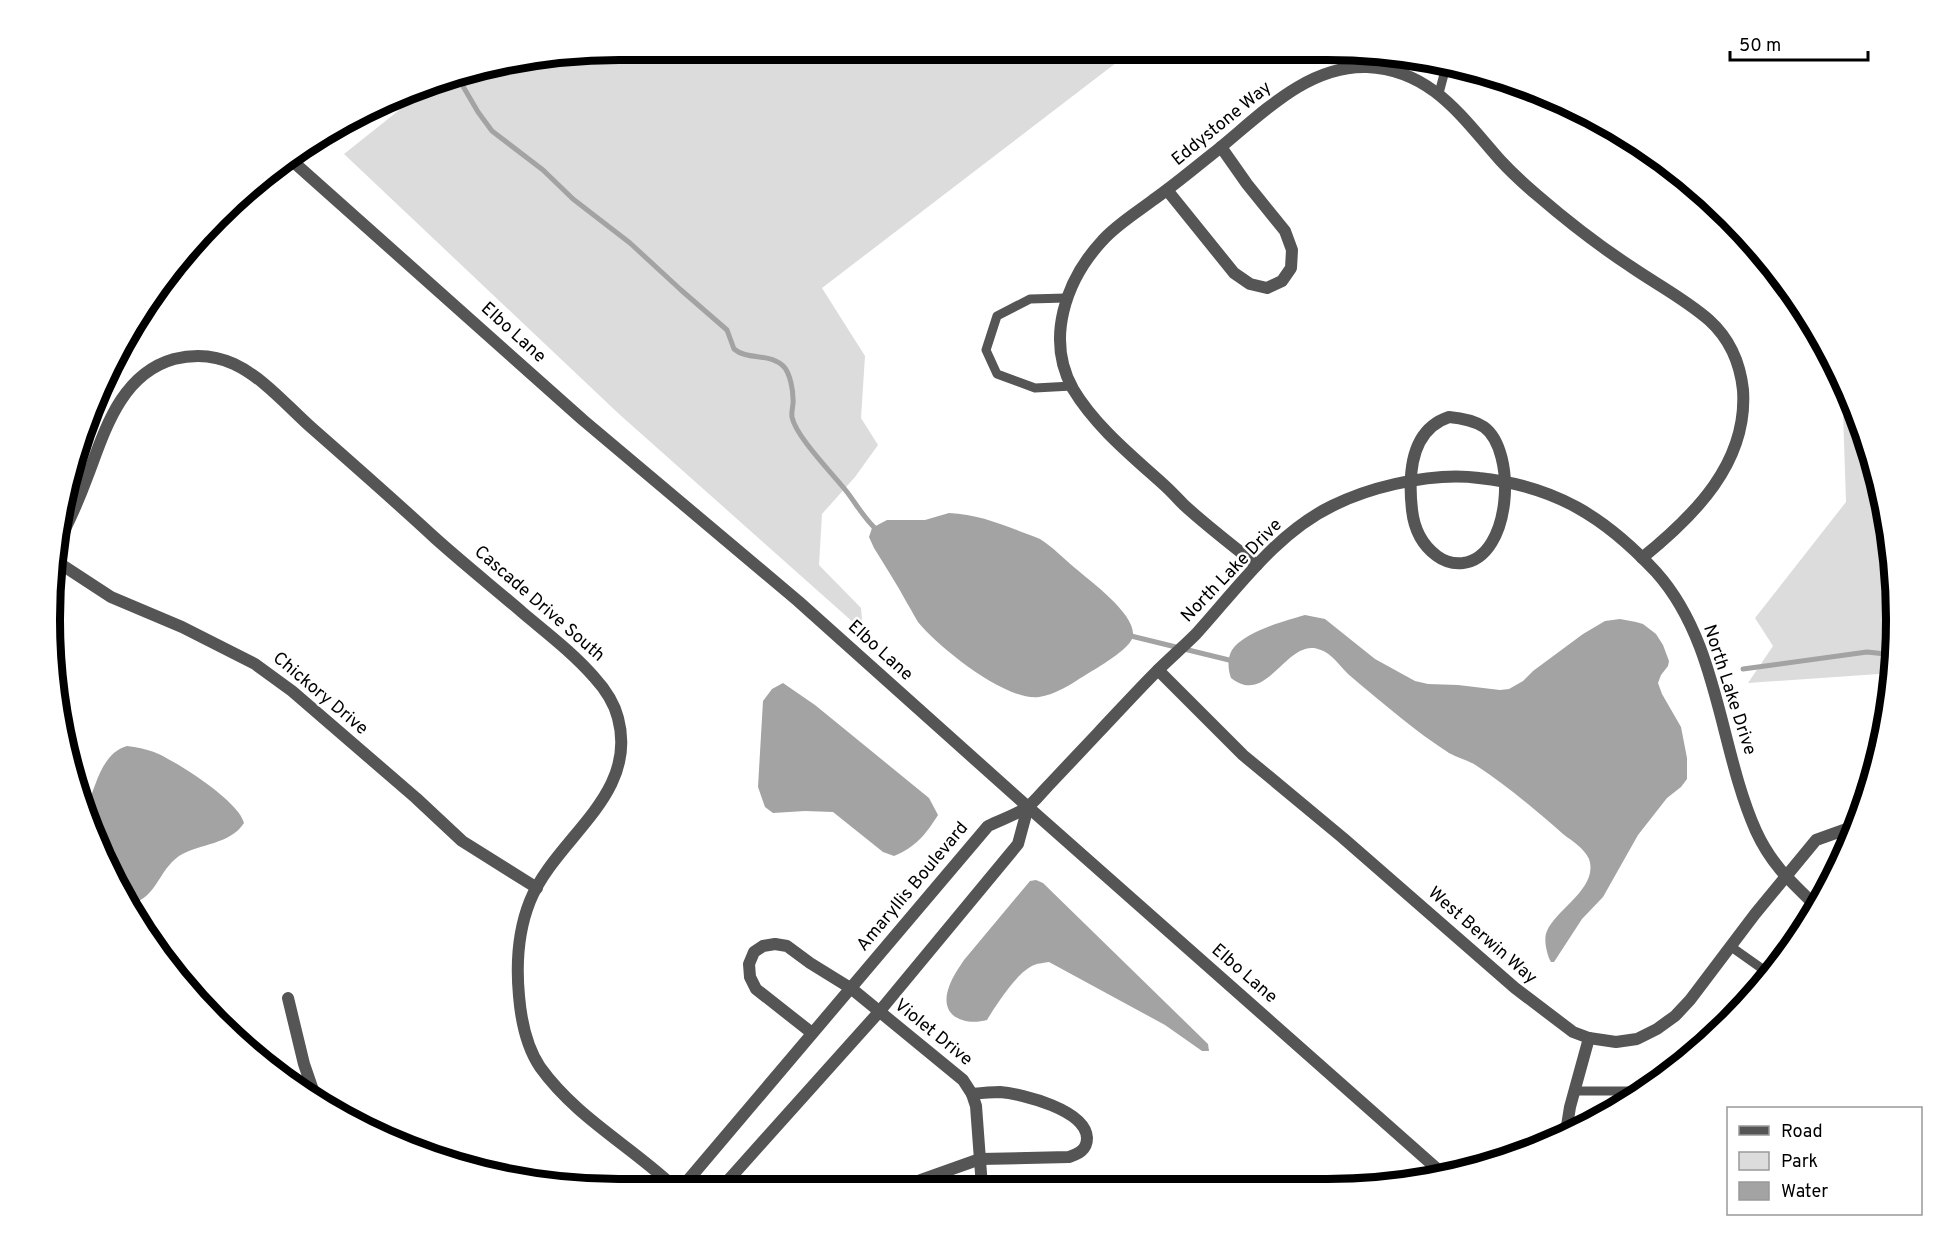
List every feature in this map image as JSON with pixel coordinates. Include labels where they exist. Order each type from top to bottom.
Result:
[{"type":"street","name":"Eddystone Way","points":[[1257,565],[1183,504],[1098,422],[1072,386],[1064,365],[1060,343],[1061,320],[1074,278],[1102,240],[1267,109],[1303,84],[1322,75],[1364,67],[1384,69],[1421,82],[1439,93],[1526,185],[1582,232],[1709,320],[1724,336],[1735,354],[1741,375],[1743,396],[1740,429],[1730,460],[1708,495],[1670,536],[1642,558]]},
{"type":"street","points":[[1167,190],[1234,273],[1250,284],[1267,288],[1282,281],[1291,268],[1292,259],[1292,250],[1285,231],[1246,184],[1221,147]]},
{"type":"street","name":"Elbo Lane","points":[[296,164],[660,487],[798,601],[1436,1168]]},
{"type":"street","name":"Cascade Drive South","points":[[70,519],[112,415],[137,380],[173,359],[214,356],[250,373],[595,677],[609,695],[618,715],[622,736],[620,759],[615,778],[604,798],[551,864],[530,900],[524,920],[518,963],[520,1005],[529,1046],[543,1070],[567,1098],[600,1128],[665,1179]]},
{"type":"street","points":[[1449,417],[1462,418],[1485,428],[1500,451],[1504,481],[1501,521],[1490,546],[1480,556],[1467,562],[1453,564],[1428,549],[1413,517],[1411,480],[1412,465],[1420,439],[1428,429],[1438,421],[1449,417]]},
{"type":"street","name":"North Lake Drive","points":[[1028,807],[1158,670],[1192,638],[1257,565],[1285,538],[1306,522],[1329,507],[1354,496],[1411,480],[1462,476],[1504,481],[1571,503],[1595,517],[1658,575],[1689,623],[1710,680],[1746,803],[1757,832],[1785,877],[1810,900]]},
{"type":"street","name":"Chickory Drive","points":[[63,566],[111,597],[191,631],[255,664],[292,691],[416,798],[462,841],[537,888]]},
{"type":"street","name":"West Berwin Way","points":[[1158,670],[1243,756],[1343,838],[1515,988],[1573,1032],[1589,1038],[1616,1042],[1637,1039],[1657,1029],[1675,1016],[1816,840],[1845,828]]},
{"type":"street","points":[[729,1179],[879,1012],[1018,844],[1028,807]]},
{"type":"street","name":"Amaryllis Boulevard","points":[[689,1179],[988,826],[1028,807]]},
{"type":"street","name":"Violet Drive","points":[[812,1034],[756,989],[750,977],[749,964],[754,952],[763,946],[775,944],[787,946],[852,989],[963,1080],[976,1106],[981,1179]]},
{"type":"street","points":[[288,998],[312,1087]]},
{"type":"street","points":[[1568,1124],[1589,1038]]},
{"type":"street","points":[[925,1179],[980,1160],[1069,1156],[1080,1153],[1087,1143],[1086,1132],[1080,1122],[1041,1100],[1000,1092],[972,1094]]},
{"type":"lane","points":[[1353,68],[1355,61]]},
{"type":"lane","points":[[1439,93],[1444,73]]},
{"type":"lane","points":[[1066,298],[1030,299],[997,316],[986,350],[997,374],[1035,388],[1072,386]]},
{"type":"lane","points":[[1730,946],[1763,969]]},
{"type":"lane","points":[[1574,1091],[1627,1091]]},
{"type":"green space","points":[[620,60],[1120,60],[822,288],[865,356],[861,418],[878,445],[855,477],[822,514],[819,565],[861,608],[863,631],[619,414],[344,154],[411,101],[475,79],[546,65]]},
{"type":"green space","points":[[1843,404],[1867,475],[1881,546],[1886,620],[1883,674],[1748,683],[1773,646],[1755,618],[1846,502]]},
{"type":"water","points":[[949,513],[993,522],[1045,542],[1120,608],[1132,627],[1131,641],[1112,658],[1057,692],[1045,696],[1025,696],[1009,691],[974,671],[941,645],[918,622],[869,537],[872,528],[887,520],[925,520]]},
{"type":"water","points":[[1305,615],[1325,619],[1375,659],[1415,681],[1500,690],[1509,689],[1523,681],[1583,634],[1605,621],[1620,619],[1636,622],[1643,624],[1656,634],[1669,661],[1658,683],[1681,727],[1687,758],[1687,779],[1667,798],[1638,835],[1603,897],[1582,919],[1554,962],[1551,962],[1545,938],[1552,923],[1575,898],[1588,879],[1589,859],[1584,851],[1521,798],[1488,774],[1474,764],[1449,753],[1412,727],[1321,650],[1309,648],[1298,652],[1267,678],[1256,684],[1244,685],[1231,678],[1229,657],[1238,644],[1265,628]]},
{"type":"water","points":[[783,683],[815,705],[929,798],[938,815],[925,834],[914,844],[894,856],[883,852],[833,812],[773,813],[765,807],[758,787],[763,701],[772,689]]},
{"type":"water","points":[[127,746],[141,748],[177,764],[219,793],[240,814],[244,823],[231,836],[179,856],[166,869],[147,896],[137,902],[118,867],[90,799],[101,771],[111,755]]},
{"type":"water","points":[[1036,880],[1043,883],[1208,1044],[1209,1051],[1202,1051],[1165,1025],[1049,962],[1034,965],[1021,974],[987,1020],[970,1022],[951,1013],[946,999],[959,967],[1030,881]]},
{"type":"waterway","points":[[461,83],[492,131],[543,170],[573,199],[630,243],[727,330],[734,349],[746,355],[774,360],[785,368],[792,387],[792,417],[800,435],[878,531]]},
{"type":"waterway","points":[[1127,635],[1229,660],[1234,659]]},
{"type":"waterway","points":[[1743,669],[1867,652],[1885,654]]}]
